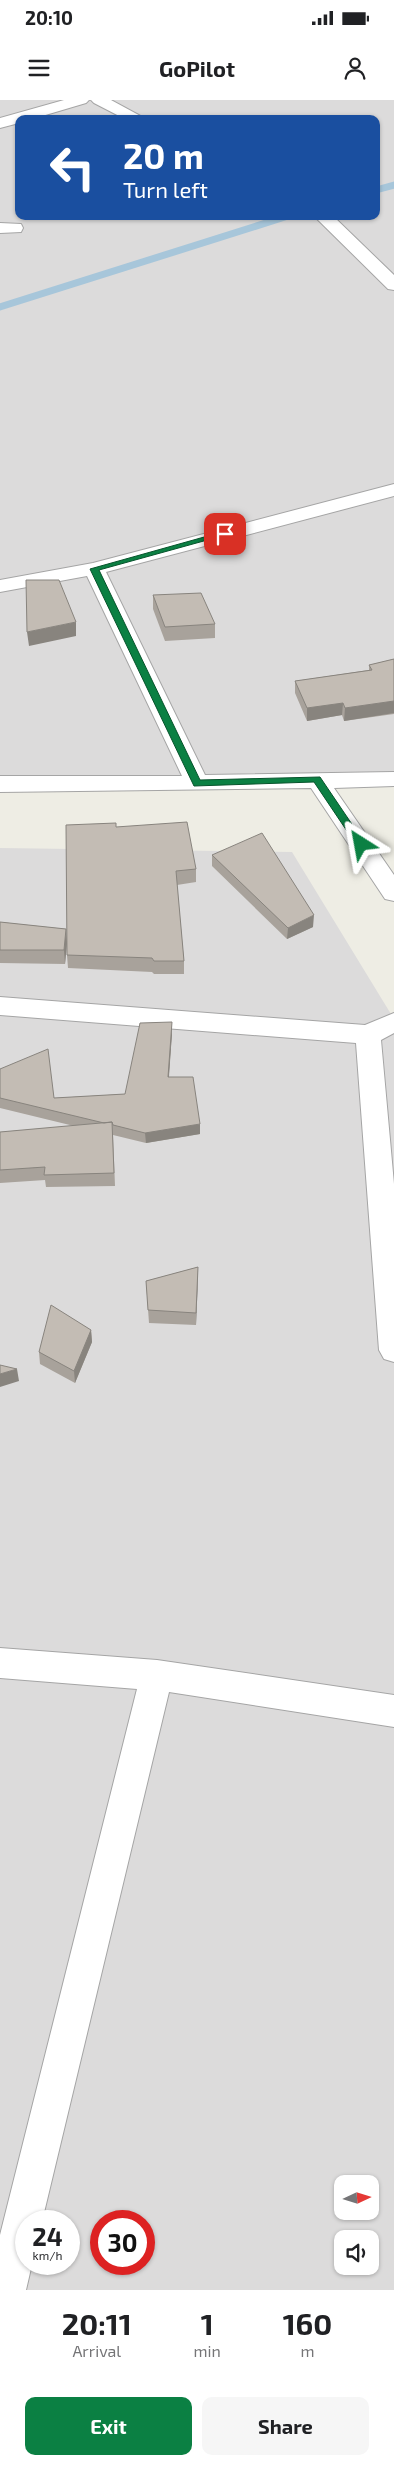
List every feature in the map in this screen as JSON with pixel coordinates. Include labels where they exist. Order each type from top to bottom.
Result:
[{"type":"street","points":[[28,115],[81,100]]},
{"type":"street","points":[[99,100],[130,115]]},
{"type":"street","points":[[0,123],[15,119]]},
{"type":"street","points":[[327,220],[394,285]]},
{"type":"street","points":[[0,586],[94,569],[394,490]]},
{"type":"street","points":[[94,569],[197,784]]},
{"type":"street","points":[[316,779],[394,893]]},
{"type":"street","points":[[0,784],[197,784],[316,779],[394,779]]},
{"type":"street","points":[[0,1006],[368,1035],[394,1022]]},
{"type":"street","points":[[368,1035],[394,1350]]},
{"type":"street","points":[[0,1664],[157,1675],[394,1711]]},
{"type":"street","points":[[6,2290],[157,1675]]},
{"type":"shaded area","points":[[0,100],[394,100],[394,779],[0,784]]},
{"type":"shaded area","points":[[0,848],[292,852],[394,1019],[394,2290],[0,2290]]},
{"type":"building","points":[[26,580],[59,580],[76,622],[27,632]]},
{"type":"building","points":[[201,593],[215,624],[165,627],[153,595]]},
{"type":"building","points":[[394,659],[394,701],[345,708],[343,703],[307,708],[295,681],[372,670],[369,665]]},
{"type":"building","points":[[187,822],[196,869],[176,871],[184,961],[154,961],[152,958],[67,955],[66,825],[116,823],[116,827]]},
{"type":"building","points":[[262,833],[314,915],[288,928],[212,855]]},
{"type":"building","points":[[0,922],[66,929],[64,950],[0,950]]},
{"type":"building","points":[[172,1022],[168,1077],[193,1077],[200,1124],[145,1133],[113,1125],[112,1122],[104,1123],[0,1098],[0,1069],[48,1049],[54,1098],[125,1094],[140,1023]]},
{"type":"building","points":[[112,1122],[114,1173],[44,1175],[45,1167],[0,1170],[0,1132]]},
{"type":"building","points":[[198,1267],[196,1313],[148,1310],[146,1281]]},
{"type":"building","points":[[51,1305],[91,1330],[74,1371],[39,1352]]},
{"type":"building","points":[[0,1365],[17,1369],[0,1374]]},
{"type":"waterway","points":[[380,189],[394,185]]},
{"type":"waterway","points":[[0,307],[275,220]]},
{"type":"route","points":[[225,534],[94,569],[197,784],[316,779],[361,844]]}]
